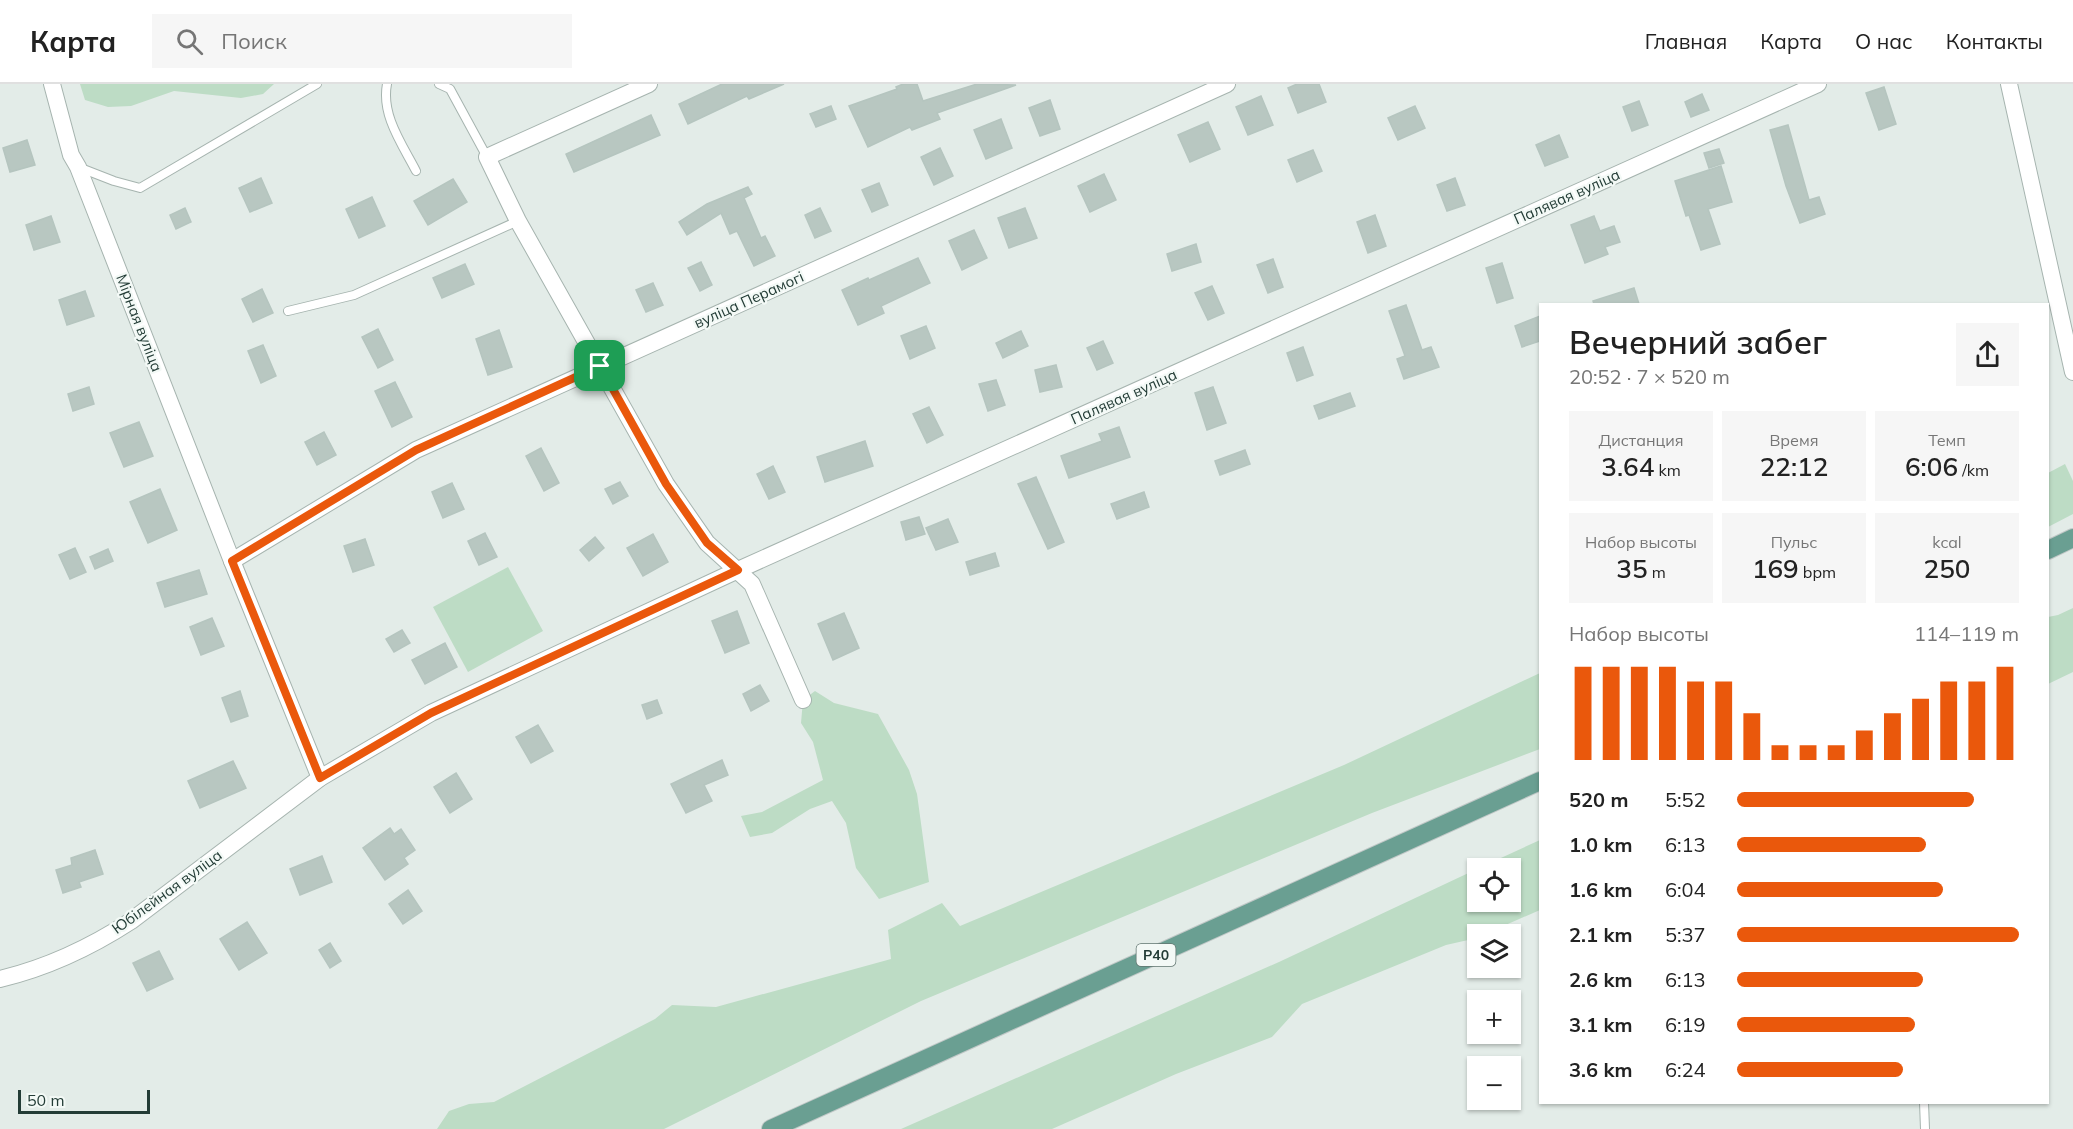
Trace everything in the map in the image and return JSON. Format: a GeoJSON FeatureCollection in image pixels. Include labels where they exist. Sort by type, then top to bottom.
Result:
{"type":"FeatureCollection","features":[{"type":"Feature","properties":{"kind":"main road"},"geometry":{"type":"LineString","coordinates":[[2049,550],[2073,538]]}},
{"type":"Feature","properties":{"kind":"main road","name":"Р40"},"geometry":{"type":"LineString","coordinates":[[771,1129],[1539,781]]}},
{"type":"Feature","properties":{"kind":"street","name":"Мірная вуліца"},"geometry":{"type":"LineString","coordinates":[[52,84],[71,154],[320,778]]}},
{"type":"Feature","properties":{"kind":"street"},"geometry":{"type":"LineString","coordinates":[[649,84],[487,157],[518,221],[666,484],[707,543],[752,584],[803,700]]}},
{"type":"Feature","properties":{"kind":"street","name":"вуліца Перамогі"},"geometry":{"type":"LineString","coordinates":[[232,561],[416,450],[1227,84]]}},
{"type":"Feature","properties":{"kind":"street","name":"Палявая вуліца"},"geometry":{"type":"LineString","coordinates":[[431,713],[738,570],[1818,84]]}},
{"type":"Feature","properties":{"kind":"street"},"geometry":{"type":"LineString","coordinates":[[2009,84],[2073,372]]}},
{"type":"Feature","properties":{"kind":"street","name":"Юбілейная вуліца"},"geometry":{"type":"LineString","coordinates":[[0,979],[26,973],[101,940],[130,921],[320,778],[431,713]]}},
{"type":"Feature","properties":{"kind":"lane"},"geometry":{"type":"LineString","coordinates":[[78,167],[140,188],[317,84]]}},
{"type":"Feature","properties":{"kind":"lane"},"geometry":{"type":"LineString","coordinates":[[387,84],[386,104],[390,120],[416,171]]}},
{"type":"Feature","properties":{"kind":"lane"},"geometry":{"type":"LineString","coordinates":[[438,84],[450,89],[487,157]]}},
{"type":"Feature","properties":{"kind":"lane"},"geometry":{"type":"LineString","coordinates":[[288,312],[354,295],[518,221]]}},
{"type":"Feature","properties":{"kind":"lane"},"geometry":{"type":"LineString","coordinates":[[1924,1104],[1925,1129]]}},
{"type":"Feature","properties":{"kind":"green space"},"geometry":{"type":"Polygon","coordinates":[[[80,84],[274,84],[263,94],[241,98],[174,91],[131,106],[108,107],[85,100],[80,84]]]}},
{"type":"Feature","properties":{"kind":"green space"},"geometry":{"type":"Polygon","coordinates":[[[2065,464],[2073,481],[2073,514],[2049,526],[2049,472],[2065,464]]]}},
{"type":"Feature","properties":{"kind":"green space"},"geometry":{"type":"Polygon","coordinates":[[[508,567],[543,631],[468,672],[433,607],[508,567]]]}},
{"type":"Feature","properties":{"kind":"green space"},"geometry":{"type":"Polygon","coordinates":[[[2073,608],[2073,672],[2049,684],[2049,617],[2073,608]]]}},
{"type":"Feature","properties":{"kind":"green space"},"geometry":{"type":"Polygon","coordinates":[[[1539,673],[1539,749],[1372,813],[921,1001],[664,1129],[437,1129],[449,1111],[469,1104],[494,1102],[655,1019],[672,1005],[716,1007],[891,959],[888,930],[942,903],[960,926],[1344,765],[1539,673]]]}},
{"type":"Feature","properties":{"kind":"green space"},"geometry":{"type":"Polygon","coordinates":[[[815,691],[834,703],[878,714],[909,770],[917,794],[929,882],[879,899],[856,868],[846,823],[832,801],[810,809],[772,833],[750,837],[741,816],[762,812],[823,780],[813,742],[801,723],[803,700],[815,691]]]}},
{"type":"Feature","properties":{"kind":"green space"},"geometry":{"type":"Polygon","coordinates":[[[1539,840],[1539,910],[1508,924],[1467,924],[1467,940],[1446,945],[1302,1004],[1272,1037],[1176,1074],[1052,1129],[901,1129],[1279,962],[1467,874],[1467,912],[1521,912],[1521,858],[1501,858],[1539,840]]]}},
{"type":"Feature","properties":{"kind":"building"},"geometry":{"type":"Polygon","coordinates":[[[722,84],[784,84],[749,99],[747,96],[688,124],[679,104],[722,84]]]}},
{"type":"Feature","properties":{"kind":"building"},"geometry":{"type":"Polygon","coordinates":[[[903,84],[917,84],[923,101],[977,84],[1016,85],[937,113],[940,119],[912,130],[910,127],[868,147],[849,106],[897,89],[896,87],[903,84]]]}},
{"type":"Feature","properties":{"kind":"building"},"geometry":{"type":"Polygon","coordinates":[[[1297,84],[1319,84],[1326,102],[1298,113],[1288,88],[1297,84]]]}},
{"type":"Feature","properties":{"kind":"building"},"geometry":{"type":"Polygon","coordinates":[[[1884,87],[1896,124],[1879,130],[1866,93],[1884,87]]]}},
{"type":"Feature","properties":{"kind":"building"},"geometry":{"type":"Polygon","coordinates":[[[1702,94],[1709,110],[1691,117],[1685,102],[1702,94]]]}},
{"type":"Feature","properties":{"kind":"building"},"geometry":{"type":"Polygon","coordinates":[[[1261,96],[1273,125],[1248,135],[1236,107],[1261,96]]]}},
{"type":"Feature","properties":{"kind":"building"},"geometry":{"type":"Polygon","coordinates":[[[1050,100],[1060,129],[1040,136],[1029,108],[1050,100]]]}},
{"type":"Feature","properties":{"kind":"building"},"geometry":{"type":"Polygon","coordinates":[[[1639,101],[1648,125],[1632,131],[1623,107],[1639,101]]]}},
{"type":"Feature","properties":{"kind":"building"},"geometry":{"type":"Polygon","coordinates":[[[831,106],[836,119],[816,127],[810,114],[831,106]]]}},
{"type":"Feature","properties":{"kind":"building"},"geometry":{"type":"Polygon","coordinates":[[[1415,106],[1425,128],[1398,140],[1388,118],[1415,106]]]}},
{"type":"Feature","properties":{"kind":"building"},"geometry":{"type":"Polygon","coordinates":[[[651,115],[660,135],[574,172],[566,154],[651,115]]]}},
{"type":"Feature","properties":{"kind":"building"},"geometry":{"type":"Polygon","coordinates":[[[1001,119],[1012,148],[986,159],[974,130],[1001,119]]]}},
{"type":"Feature","properties":{"kind":"building"},"geometry":{"type":"Polygon","coordinates":[[[1208,122],[1220,149],[1190,162],[1178,135],[1208,122]]]}},
{"type":"Feature","properties":{"kind":"building"},"geometry":{"type":"Polygon","coordinates":[[[1788,125],[1809,200],[1819,197],[1825,214],[1800,223],[1786,186],[1770,130],[1788,125]]]}},
{"type":"Feature","properties":{"kind":"building"},"geometry":{"type":"Polygon","coordinates":[[[1559,135],[1568,157],[1545,166],[1536,145],[1559,135]]]}},
{"type":"Feature","properties":{"kind":"building"},"geometry":{"type":"Polygon","coordinates":[[[27,140],[35,165],[10,172],[3,148],[27,140]]]}},
{"type":"Feature","properties":{"kind":"building"},"geometry":{"type":"Polygon","coordinates":[[[940,148],[953,176],[934,185],[921,157],[940,148]]]}},
{"type":"Feature","properties":{"kind":"building"},"geometry":{"type":"Polygon","coordinates":[[[1719,149],[1724,163],[1709,168],[1704,153],[1719,149]]]}},
{"type":"Feature","properties":{"kind":"building"},"geometry":{"type":"Polygon","coordinates":[[[1313,150],[1322,171],[1297,182],[1288,160],[1313,150]]]}},
{"type":"Feature","properties":{"kind":"building"},"geometry":{"type":"Polygon","coordinates":[[[1721,166],[1732,202],[1708,209],[1720,244],[1701,250],[1689,215],[1686,216],[1675,181],[1721,166]]]}},
{"type":"Feature","properties":{"kind":"building"},"geometry":{"type":"Polygon","coordinates":[[[1104,174],[1116,200],[1090,212],[1078,186],[1104,174]]]}},
{"type":"Feature","properties":{"kind":"building"},"geometry":{"type":"Polygon","coordinates":[[[261,178],[272,203],[250,212],[239,188],[261,178]]]}},
{"type":"Feature","properties":{"kind":"building"},"geometry":{"type":"Polygon","coordinates":[[[1455,178],[1465,205],[1447,211],[1437,185],[1455,178]]]}},
{"type":"Feature","properties":{"kind":"building"},"geometry":{"type":"Polygon","coordinates":[[[453,179],[467,202],[428,225],[414,201],[453,179]]]}},
{"type":"Feature","properties":{"kind":"building"},"geometry":{"type":"Polygon","coordinates":[[[879,183],[888,205],[872,212],[862,190],[879,183]]]}},
{"type":"Feature","properties":{"kind":"building"},"geometry":{"type":"Polygon","coordinates":[[[748,187],[752,194],[744,198],[761,238],[765,236],[775,256],[754,266],[737,231],[730,234],[721,213],[687,235],[679,222],[707,204],[748,187]]]}},
{"type":"Feature","properties":{"kind":"building"},"geometry":{"type":"Polygon","coordinates":[[[372,197],[385,226],[359,238],[346,209],[372,197]]]}},
{"type":"Feature","properties":{"kind":"building"},"geometry":{"type":"Polygon","coordinates":[[[185,208],[191,222],[176,229],[170,215],[185,208]]]}},
{"type":"Feature","properties":{"kind":"building"},"geometry":{"type":"Polygon","coordinates":[[[820,208],[831,231],[815,238],[805,215],[820,208]]]}},
{"type":"Feature","properties":{"kind":"building"},"geometry":{"type":"Polygon","coordinates":[[[1025,208],[1037,238],[1009,248],[998,218],[1025,208]]]}},
{"type":"Feature","properties":{"kind":"building"},"geometry":{"type":"Polygon","coordinates":[[[1375,215],[1386,246],[1368,253],[1357,222],[1375,215]]]}},
{"type":"Feature","properties":{"kind":"building"},"geometry":{"type":"Polygon","coordinates":[[[51,216],[60,242],[34,250],[26,225],[51,216]]]}},
{"type":"Feature","properties":{"kind":"building"},"geometry":{"type":"Polygon","coordinates":[[[1594,216],[1600,231],[1614,226],[1620,242],[1605,247],[1608,254],[1585,263],[1571,225],[1594,216]]]}},
{"type":"Feature","properties":{"kind":"building"},"geometry":{"type":"Polygon","coordinates":[[[974,230],[987,258],[962,270],[949,241],[974,230]]]}},
{"type":"Feature","properties":{"kind":"building"},"geometry":{"type":"Polygon","coordinates":[[[1196,244],[1201,262],[1172,271],[1167,254],[1196,244]]]}},
{"type":"Feature","properties":{"kind":"building"},"geometry":{"type":"Polygon","coordinates":[[[918,258],[930,283],[881,306],[884,313],[858,325],[842,290],[918,258]]]}},
{"type":"Feature","properties":{"kind":"building"},"geometry":{"type":"Polygon","coordinates":[[[1273,259],[1283,287],[1268,293],[1257,265],[1273,259]]]}},
{"type":"Feature","properties":{"kind":"building"},"geometry":{"type":"Polygon","coordinates":[[[701,262],[712,285],[700,291],[688,268],[701,262]]]}},
{"type":"Feature","properties":{"kind":"building"},"geometry":{"type":"Polygon","coordinates":[[[1502,263],[1513,298],[1497,303],[1486,268],[1502,263]]]}},
{"type":"Feature","properties":{"kind":"building"},"geometry":{"type":"Polygon","coordinates":[[[465,264],[474,284],[442,298],[433,278],[465,264]]]}},
{"type":"Feature","properties":{"kind":"building"},"geometry":{"type":"Polygon","coordinates":[[[653,283],[663,305],[646,312],[636,290],[653,283]]]}},
{"type":"Feature","properties":{"kind":"building"},"geometry":{"type":"Polygon","coordinates":[[[1212,286],[1224,313],[1208,320],[1195,293],[1212,286]]]}},
{"type":"Feature","properties":{"kind":"building"},"geometry":{"type":"Polygon","coordinates":[[[1634,288],[1639,303],[1594,303],[1593,301],[1634,288]]]}},
{"type":"Feature","properties":{"kind":"building"},"geometry":{"type":"Polygon","coordinates":[[[262,289],[273,313],[253,322],[242,299],[262,289]]]}},
{"type":"Feature","properties":{"kind":"building"},"geometry":{"type":"Polygon","coordinates":[[[85,291],[94,316],[67,325],[59,300],[85,291]]]}},
{"type":"Feature","properties":{"kind":"building"},"geometry":{"type":"Polygon","coordinates":[[[1406,305],[1422,350],[1431,347],[1439,367],[1404,379],[1397,359],[1405,356],[1389,311],[1406,305]]]}},
{"type":"Feature","properties":{"kind":"building"},"geometry":{"type":"Polygon","coordinates":[[[1539,316],[1539,341],[1522,347],[1515,326],[1539,316]]]}},
{"type":"Feature","properties":{"kind":"building"},"geometry":{"type":"Polygon","coordinates":[[[926,326],[935,348],[910,359],[901,336],[926,326]]]}},
{"type":"Feature","properties":{"kind":"building"},"geometry":{"type":"Polygon","coordinates":[[[378,329],[393,360],[378,368],[362,337],[378,329]]]}},
{"type":"Feature","properties":{"kind":"building"},"geometry":{"type":"Polygon","coordinates":[[[499,330],[512,367],[488,375],[476,339],[499,330]]]}},
{"type":"Feature","properties":{"kind":"building"},"geometry":{"type":"Polygon","coordinates":[[[1021,331],[1028,346],[1003,358],[996,343],[1021,331]]]}},
{"type":"Feature","properties":{"kind":"building"},"geometry":{"type":"Polygon","coordinates":[[[1103,341],[1113,363],[1097,370],[1087,348],[1103,341]]]}},
{"type":"Feature","properties":{"kind":"building"},"geometry":{"type":"Polygon","coordinates":[[[263,345],[276,376],[261,383],[248,351],[263,345]]]}},
{"type":"Feature","properties":{"kind":"building"},"geometry":{"type":"Polygon","coordinates":[[[1303,347],[1313,375],[1297,381],[1287,353],[1303,347]]]}},
{"type":"Feature","properties":{"kind":"building"},"geometry":{"type":"Polygon","coordinates":[[[1056,365],[1062,387],[1040,392],[1035,370],[1056,365]]]}},
{"type":"Feature","properties":{"kind":"building"},"geometry":{"type":"Polygon","coordinates":[[[996,380],[1005,405],[988,411],[979,384],[996,380]]]}},
{"type":"Feature","properties":{"kind":"building"},"geometry":{"type":"Polygon","coordinates":[[[395,382],[412,417],[392,427],[375,391],[395,382]]]}},
{"type":"Feature","properties":{"kind":"building"},"geometry":{"type":"Polygon","coordinates":[[[89,387],[94,404],[73,411],[68,394],[89,387]]]}},
{"type":"Feature","properties":{"kind":"building"},"geometry":{"type":"Polygon","coordinates":[[[1213,387],[1226,423],[1207,430],[1195,393],[1213,387]]]}},
{"type":"Feature","properties":{"kind":"building"},"geometry":{"type":"Polygon","coordinates":[[[1350,393],[1355,406],[1319,419],[1314,406],[1350,393]]]}},
{"type":"Feature","properties":{"kind":"building"},"geometry":{"type":"Polygon","coordinates":[[[929,407],[943,435],[927,443],[913,414],[929,407]]]}},
{"type":"Feature","properties":{"kind":"building"},"geometry":{"type":"Polygon","coordinates":[[[139,422],[153,456],[124,467],[110,433],[139,422]]]}},
{"type":"Feature","properties":{"kind":"building"},"geometry":{"type":"Polygon","coordinates":[[[1119,427],[1130,457],[1069,478],[1061,456],[1102,441],[1099,434],[1119,427]]]}},
{"type":"Feature","properties":{"kind":"building"},"geometry":{"type":"Polygon","coordinates":[[[324,432],[336,455],[317,465],[305,442],[324,432]]]}},
{"type":"Feature","properties":{"kind":"building"},"geometry":{"type":"Polygon","coordinates":[[[865,441],[873,466],[825,482],[817,457],[865,441]]]}},
{"type":"Feature","properties":{"kind":"building"},"geometry":{"type":"Polygon","coordinates":[[[541,448],[559,483],[544,491],[526,456],[541,448]]]}},
{"type":"Feature","properties":{"kind":"building"},"geometry":{"type":"Polygon","coordinates":[[[1245,450],[1250,464],[1220,475],[1215,461],[1245,450]]]}},
{"type":"Feature","properties":{"kind":"building"},"geometry":{"type":"Polygon","coordinates":[[[773,466],[785,492],[769,499],[757,474],[773,466]]]}},
{"type":"Feature","properties":{"kind":"building"},"geometry":{"type":"Polygon","coordinates":[[[1036,477],[1064,542],[1048,549],[1018,484],[1036,477]]]}},
{"type":"Feature","properties":{"kind":"building"},"geometry":{"type":"Polygon","coordinates":[[[620,482],[628,496],[613,504],[605,489],[620,482]]]}},
{"type":"Feature","properties":{"kind":"building"},"geometry":{"type":"Polygon","coordinates":[[[452,483],[464,509],[443,518],[432,492],[452,483]]]}},
{"type":"Feature","properties":{"kind":"building"},"geometry":{"type":"Polygon","coordinates":[[[160,489],[177,530],[148,543],[130,502],[160,489]]]}},
{"type":"Feature","properties":{"kind":"building"},"geometry":{"type":"Polygon","coordinates":[[[1144,492],[1149,507],[1117,519],[1111,504],[1144,492]]]}},
{"type":"Feature","properties":{"kind":"building"},"geometry":{"type":"Polygon","coordinates":[[[919,517],[925,534],[906,540],[901,522],[919,517]]]}},
{"type":"Feature","properties":{"kind":"building"},"geometry":{"type":"Polygon","coordinates":[[[948,519],[958,542],[936,550],[926,528],[948,519]]]}},
{"type":"Feature","properties":{"kind":"building"},"geometry":{"type":"Polygon","coordinates":[[[485,533],[497,557],[479,565],[468,541],[485,533]]]}},
{"type":"Feature","properties":{"kind":"building"},"geometry":{"type":"Polygon","coordinates":[[[653,534],[668,562],[643,576],[627,548],[653,534]]]}},
{"type":"Feature","properties":{"kind":"building"},"geometry":{"type":"Polygon","coordinates":[[[595,537],[604,548],[589,561],[580,550],[595,537]]]}},
{"type":"Feature","properties":{"kind":"building"},"geometry":{"type":"Polygon","coordinates":[[[365,539],[374,565],[353,572],[344,546],[365,539]]]}},
{"type":"Feature","properties":{"kind":"building"},"geometry":{"type":"Polygon","coordinates":[[[75,548],[86,572],[70,579],[59,555],[75,548]]]}},
{"type":"Feature","properties":{"kind":"building"},"geometry":{"type":"Polygon","coordinates":[[[108,549],[113,561],[95,569],[90,557],[108,549]]]}},
{"type":"Feature","properties":{"kind":"building"},"geometry":{"type":"Polygon","coordinates":[[[995,553],[999,566],[970,575],[966,562],[995,553]]]}},
{"type":"Feature","properties":{"kind":"building"},"geometry":{"type":"Polygon","coordinates":[[[199,570],[207,594],[165,607],[157,583],[199,570]]]}},
{"type":"Feature","properties":{"kind":"building"},"geometry":{"type":"Polygon","coordinates":[[[737,611],[749,643],[725,653],[712,621],[737,611]]]}},
{"type":"Feature","properties":{"kind":"building"},"geometry":{"type":"Polygon","coordinates":[[[844,613],[859,648],[833,660],[818,624],[844,613]]]}},
{"type":"Feature","properties":{"kind":"building"},"geometry":{"type":"Polygon","coordinates":[[[212,618],[224,646],[201,655],[190,627],[212,618]]]}},
{"type":"Feature","properties":{"kind":"building"},"geometry":{"type":"Polygon","coordinates":[[[402,630],[410,643],[394,652],[386,639],[402,630]]]}},
{"type":"Feature","properties":{"kind":"building"},"geometry":{"type":"Polygon","coordinates":[[[445,643],[457,667],[425,684],[412,660],[445,643]]]}},
{"type":"Feature","properties":{"kind":"building"},"geometry":{"type":"Polygon","coordinates":[[[760,685],[769,701],[751,711],[743,694],[760,685]]]}},
{"type":"Feature","properties":{"kind":"building"},"geometry":{"type":"Polygon","coordinates":[[[240,691],[248,716],[231,722],[222,698],[240,691]]]}},
{"type":"Feature","properties":{"kind":"building"},"geometry":{"type":"Polygon","coordinates":[[[657,700],[662,713],[647,719],[642,705],[657,700]]]}},
{"type":"Feature","properties":{"kind":"building"},"geometry":{"type":"Polygon","coordinates":[[[538,725],[553,751],[531,763],[516,737],[538,725]]]}},
{"type":"Feature","properties":{"kind":"building"},"geometry":{"type":"Polygon","coordinates":[[[722,760],[728,775],[704,785],[712,801],[686,813],[671,784],[722,760]]]}},
{"type":"Feature","properties":{"kind":"building"},"geometry":{"type":"Polygon","coordinates":[[[233,761],[246,788],[200,808],[188,781],[233,761]]]}},
{"type":"Feature","properties":{"kind":"building"},"geometry":{"type":"Polygon","coordinates":[[[456,773],[472,799],[450,813],[434,787],[456,773]]]}},
{"type":"Feature","properties":{"kind":"building"},"geometry":{"type":"Polygon","coordinates":[[[390,828],[394,834],[401,829],[415,850],[404,858],[408,864],[385,880],[363,848],[390,828]]]}},
{"type":"Feature","properties":{"kind":"building"},"geometry":{"type":"Polygon","coordinates":[[[95,850],[103,874],[79,882],[81,887],[63,893],[56,870],[72,865],[71,858],[95,850]]]}},
{"type":"Feature","properties":{"kind":"building"},"geometry":{"type":"Polygon","coordinates":[[[322,856],[332,882],[300,895],[290,869],[322,856]]]}},
{"type":"Feature","properties":{"kind":"building"},"geometry":{"type":"Polygon","coordinates":[[[408,890],[422,911],[403,924],[389,904],[408,890]]]}},
{"type":"Feature","properties":{"kind":"building"},"geometry":{"type":"Polygon","coordinates":[[[247,922],[267,953],[239,970],[220,939],[247,922]]]}},
{"type":"Feature","properties":{"kind":"building"},"geometry":{"type":"Polygon","coordinates":[[[330,943],[341,961],[330,968],[319,950],[330,943]]]}},
{"type":"Feature","properties":{"kind":"building"},"geometry":{"type":"Polygon","coordinates":[[[159,951],[173,979],[147,991],[133,963],[159,951]]]}},
{"type":"Feature","properties":{"kind":"route"},"geometry":{"type":"LineString","coordinates":[[600,366],[666,484],[707,543],[738,570],[431,713],[320,778],[232,561],[416,450],[600,366]]}}]}
